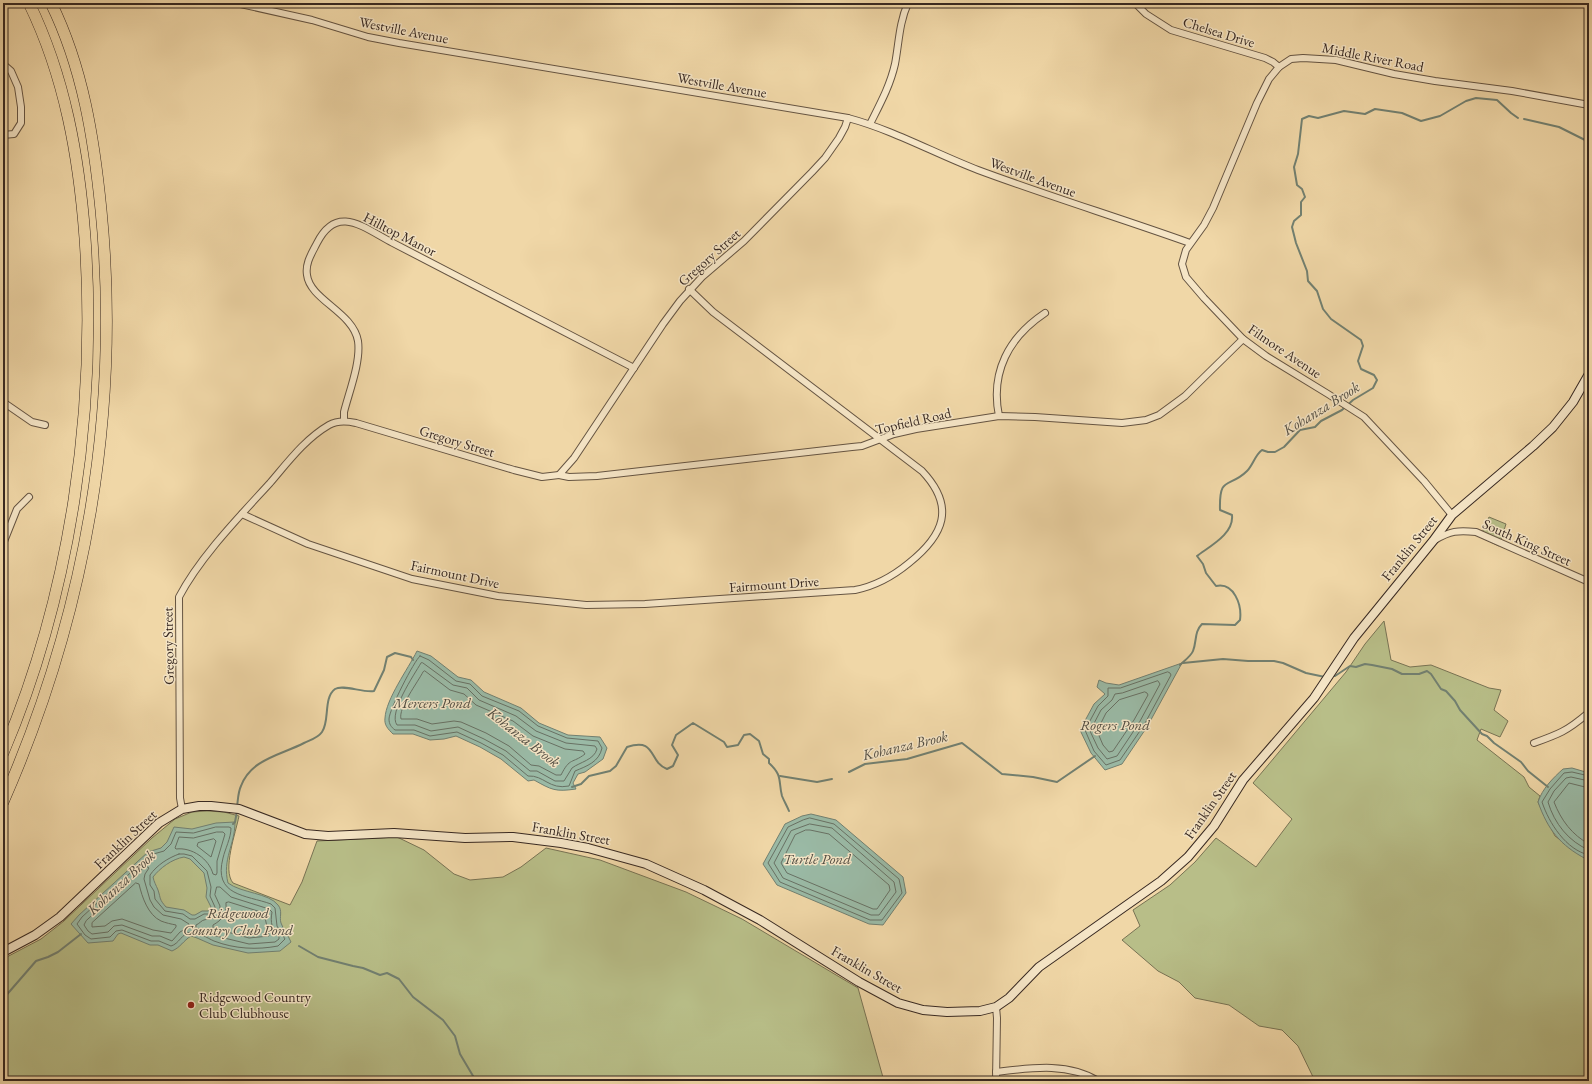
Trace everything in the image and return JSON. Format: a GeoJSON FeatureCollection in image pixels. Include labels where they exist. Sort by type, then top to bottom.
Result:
{"type":"FeatureCollection","features":[{"type":"Feature","properties":{"kind":"highway"},"geometry":{"type":"LineString","coordinates":[[3,753],[20,708],[44,635],[62,564],[72,512],[80,455],[87,359],[88,314],[85,248],[75,149],[69,117],[56,67],[29,3]]}},
{"type":"Feature","properties":{"kind":"highway"},"geometry":{"type":"LineString","coordinates":[[3,802],[26,750],[70,613],[86,543],[92,508],[104,401],[106,330],[105,259],[95,152],[89,116],[70,47],[51,3]]}},
{"type":"Feature","properties":{"kind":"main road","name":"Franklin Street"},"geometry":{"type":"LineString","coordinates":[[3,952],[35,935],[60,916],[159,823],[182,809],[199,806],[236,808],[305,834],[328,836],[394,833],[465,838],[513,837],[561,843],[611,854],[646,864],[733,905],[859,982],[898,1003],[923,1010],[947,1012],[980,1011],[996,1007],[1009,998],[1039,967],[1161,881],[1188,857],[1214,826],[1243,780],[1314,698],[1354,638],[1433,541],[1452,515],[1553,427],[1573,402],[1589,374]]}},
{"type":"Feature","properties":{"kind":"street","name":"Westville Avenue"},"geometry":{"type":"LineString","coordinates":[[236,3],[312,20],[368,37],[399,43],[848,118],[870,124],[952,160],[1001,179],[1190,243]]}},
{"type":"Feature","properties":{"kind":"street"},"geometry":{"type":"LineString","coordinates":[[870,124],[891,81],[900,28],[908,3]]}},
{"type":"Feature","properties":{"kind":"street","name":"Chelsea Drive"},"geometry":{"type":"LineString","coordinates":[[1136,3],[1146,14],[1171,30],[1265,58],[1279,67]]}},
{"type":"Feature","properties":{"kind":"street","name":"Middle River Road"},"geometry":{"type":"LineString","coordinates":[[1190,243],[1204,225],[1213,208],[1269,79],[1279,67],[1291,59],[1323,58],[1435,82],[1512,91],[1589,104]]}},
{"type":"Feature","properties":{"kind":"street"},"geometry":{"type":"LineString","coordinates":[[3,64],[11,71],[18,86],[21,106],[21,123],[14,134],[3,135]]}},
{"type":"Feature","properties":{"kind":"street","name":"Gregory Street"},"geometry":{"type":"LineString","coordinates":[[182,809],[180,798],[179,597],[190,577],[242,514],[300,449],[315,435],[331,424],[344,421],[356,423],[514,470],[542,477],[559,475],[574,458],[662,324],[689,290],[744,241],[812,172],[839,138],[848,118]]}},
{"type":"Feature","properties":{"kind":"street","name":"Hilltop Manor"},"geometry":{"type":"LineString","coordinates":[[344,421],[344,412],[357,361],[358,341],[350,325],[309,284],[307,270],[308,261],[322,233],[328,227],[340,221],[355,224],[634,368]]}},
{"type":"Feature","properties":{"kind":"street","name":"Filmore Avenue"},"geometry":{"type":"LineString","coordinates":[[1190,243],[1183,258],[1183,270],[1186,277],[1243,339],[1266,356],[1364,418],[1386,439],[1452,515]]}},
{"type":"Feature","properties":{"kind":"street","name":"Fairmount Drive"},"geometry":{"type":"LineString","coordinates":[[242,514],[308,544],[405,576],[498,596],[586,605],[681,603],[855,590],[880,583],[898,572],[919,556],[936,535],[942,517],[942,508],[939,498],[930,479],[922,471],[713,312],[689,290]]}},
{"type":"Feature","properties":{"kind":"street"},"geometry":{"type":"LineString","coordinates":[[999,416],[996,393],[1003,359],[1010,346],[1019,335],[1032,322],[1045,313]]}},
{"type":"Feature","properties":{"kind":"street","name":"Topfield Road"},"geometry":{"type":"LineString","coordinates":[[559,475],[569,477],[597,476],[852,448],[880,440],[894,434],[916,429],[999,416],[1034,416],[1118,423],[1146,420],[1159,415],[1185,396],[1243,339]]}},
{"type":"Feature","properties":{"kind":"street"},"geometry":{"type":"LineString","coordinates":[[3,402],[32,422],[46,425]]}},
{"type":"Feature","properties":{"kind":"street"},"geometry":{"type":"LineString","coordinates":[[3,544],[17,509],[29,498]]}},
{"type":"Feature","properties":{"kind":"street","name":"South King Street"},"geometry":{"type":"LineString","coordinates":[[1433,541],[1448,532],[1462,530],[1476,532],[1589,582]]}},
{"type":"Feature","properties":{"kind":"street"},"geometry":{"type":"LineString","coordinates":[[1534,743],[1563,732],[1571,728],[1587,714],[1589,716]]}},
{"type":"Feature","properties":{"kind":"street"},"geometry":{"type":"LineString","coordinates":[[996,1007],[996,1081]]}},
{"type":"Feature","properties":{"kind":"street"},"geometry":{"type":"LineString","coordinates":[[996,1072],[1049,1068],[1066,1069],[1078,1072],[1098,1081]]}},
{"type":"Feature","properties":{"kind":"green space"},"geometry":{"type":"Polygon","coordinates":[[[1489,517],[1506,524],[1499,546],[1480,537],[1489,517]]]}},
{"type":"Feature","properties":{"kind":"green space"},"geometry":{"type":"Polygon","coordinates":[[[1384,621],[1391,660],[1410,667],[1431,665],[1489,688],[1501,690],[1494,710],[1508,721],[1500,737],[1481,729],[1477,740],[1524,777],[1529,787],[1540,796],[1538,802],[1555,836],[1586,859],[1589,859],[1589,1081],[1315,1081],[1298,1046],[1282,1030],[1259,1026],[1229,1005],[1195,998],[1179,982],[1158,971],[1122,940],[1140,926],[1133,910],[1170,885],[1195,862],[1216,838],[1256,867],[1292,819],[1253,783],[1346,672],[1365,644],[1384,621]]]}},
{"type":"Feature","properties":{"kind":"green space"},"geometry":{"type":"Polygon","coordinates":[[[192,812],[224,812],[239,816],[229,860],[230,877],[233,883],[290,905],[302,882],[317,841],[397,837],[424,850],[454,874],[470,880],[503,877],[521,867],[546,848],[600,860],[686,892],[742,919],[858,988],[884,1081],[3,1081],[3,959],[41,939],[64,921],[152,838],[175,819],[192,812]]]}},
{"type":"Feature","properties":{"kind":"water","name":"Mercers Pond"},"geometry":{"type":"Polygon","coordinates":[[[417,651],[431,656],[458,677],[471,680],[484,692],[521,708],[539,723],[568,735],[600,737],[607,748],[603,759],[585,772],[578,774],[573,783],[576,789],[558,790],[550,788],[534,780],[528,781],[501,759],[456,736],[430,740],[413,734],[393,734],[385,723],[386,710],[393,693],[417,651]]]}},
{"type":"Feature","properties":{"kind":"water","name":"Rogers Pond"},"geometry":{"type":"Polygon","coordinates":[[[1182,663],[1147,727],[1122,764],[1105,770],[1091,753],[1080,730],[1094,704],[1105,694],[1097,687],[1099,680],[1106,683],[1119,685],[1182,663]]]}},
{"type":"Feature","properties":{"kind":"water"},"geometry":{"type":"Polygon","coordinates":[[[1572,768],[1589,773],[1589,859],[1577,854],[1556,836],[1546,821],[1538,802],[1545,788],[1555,776],[1563,769],[1572,768]]]}},
{"type":"Feature","properties":{"kind":"water","name":"Turtle Pond"},"geometry":{"type":"Polygon","coordinates":[[[811,814],[836,820],[903,877],[906,893],[883,925],[869,924],[777,885],[763,864],[785,824],[802,816],[811,814]]]}},
{"type":"Feature","properties":{"kind":"water","name":"Ridgewood Country Club Pond"},"geometry":{"type":"Polygon","coordinates":[[[235,822],[227,867],[228,883],[240,889],[262,895],[274,901],[279,907],[281,912],[281,923],[291,942],[280,951],[248,953],[213,945],[191,936],[178,948],[172,951],[158,945],[150,945],[121,933],[118,934],[113,941],[88,943],[71,924],[148,852],[161,848],[167,842],[174,827],[192,829],[216,823],[235,822]],[[184,857],[175,860],[159,870],[153,877],[161,900],[166,907],[184,910],[192,915],[195,915],[202,911],[208,911],[211,907],[206,897],[207,888],[204,873],[190,859],[184,857]]]}},
{"type":"Feature","properties":{"kind":"waterway","name":"Kohanza Brook"},"geometry":{"type":"LineString","coordinates":[[1180,665],[1192,653],[1199,627],[1202,624],[1235,625],[1240,620],[1240,608],[1236,596],[1228,588],[1216,586],[1206,573],[1203,564],[1197,556],[1220,539],[1225,534],[1232,522],[1232,515],[1220,510],[1221,491],[1223,487],[1247,471],[1262,450],[1275,452],[1284,447],[1300,430],[1315,427],[1321,421],[1342,410],[1353,400],[1373,388],[1377,380],[1374,375],[1361,369],[1358,361],[1363,346],[1361,340],[1331,319],[1323,309],[1317,291],[1308,281],[1307,271],[1296,243],[1292,227],[1294,221],[1301,215],[1301,202],[1305,197],[1302,189],[1297,185],[1294,167],[1298,154],[1302,119],[1309,116],[1318,118],[1344,111],[1365,114],[1375,109],[1402,113],[1421,121],[1440,116],[1466,101],[1476,98],[1497,100],[1518,118]]}},
{"type":"Feature","properties":{"kind":"waterway","name":"Kohanza Brook"},"geometry":{"type":"LineString","coordinates":[[1524,119],[1559,127],[1589,142]]}},
{"type":"Feature","properties":{"kind":"waterway","name":"Kohanza Brook"},"geometry":{"type":"LineString","coordinates":[[237,807],[240,788],[252,770],[268,759],[314,739],[322,732],[326,722],[329,698],[335,689],[343,687],[364,691],[374,691],[384,670],[387,657],[395,653],[411,657],[413,660]]}},
{"type":"Feature","properties":{"kind":"waterway"},"geometry":{"type":"LineString","coordinates":[[1183,663],[1223,659],[1274,661],[1283,663],[1306,673],[1325,677]]}},
{"type":"Feature","properties":{"kind":"waterway"},"geometry":{"type":"LineString","coordinates":[[1331,676],[1335,676],[1350,666],[1356,667],[1365,664],[1392,669],[1402,674],[1419,674],[1427,671],[1431,674],[1441,689],[1446,691],[1455,701],[1460,710],[1482,734],[1487,736],[1494,743],[1521,762],[1528,771],[1548,787]]}},
{"type":"Feature","properties":{"kind":"waterway","name":"Kohanza Brook"},"geometry":{"type":"LineString","coordinates":[[572,787],[581,784],[589,776],[610,771],[616,766],[627,747],[643,745],[648,748],[661,766],[667,769],[673,766],[678,755],[672,745],[676,735],[693,723],[724,742],[727,747],[738,745],[744,735],[750,734],[759,741],[763,754],[769,759],[769,763],[778,775],[782,796],[789,811]]}},
{"type":"Feature","properties":{"kind":"waterway","name":"Kohanza Brook"},"geometry":{"type":"LineString","coordinates":[[849,772],[865,764],[907,759],[962,743],[1002,774],[1033,777],[1057,782],[1095,756]]}},
{"type":"Feature","properties":{"kind":"waterway","name":"Kohanza Brook"},"geometry":{"type":"LineString","coordinates":[[780,776],[817,782],[832,779]]}},
{"type":"Feature","properties":{"kind":"waterway","name":"Kohanza Brook"},"geometry":{"type":"LineString","coordinates":[[233,824],[235,822],[237,811]]}},
{"type":"Feature","properties":{"kind":"waterway","name":"Kohanza Brook"},"geometry":{"type":"LineString","coordinates":[[3,999],[36,961],[58,952],[81,934]]}},
{"type":"Feature","properties":{"kind":"waterway"},"geometry":{"type":"LineString","coordinates":[[299,946],[318,957],[363,968],[380,975],[387,973],[399,979],[413,997],[443,1020],[455,1036],[460,1054],[476,1081]]}},
{"type":"Feature","properties":{"kind":"place","name":"Ridgewood Country Club Clubhouse"},"geometry":{"type":"Point","coordinates":[191,1005]}}]}
